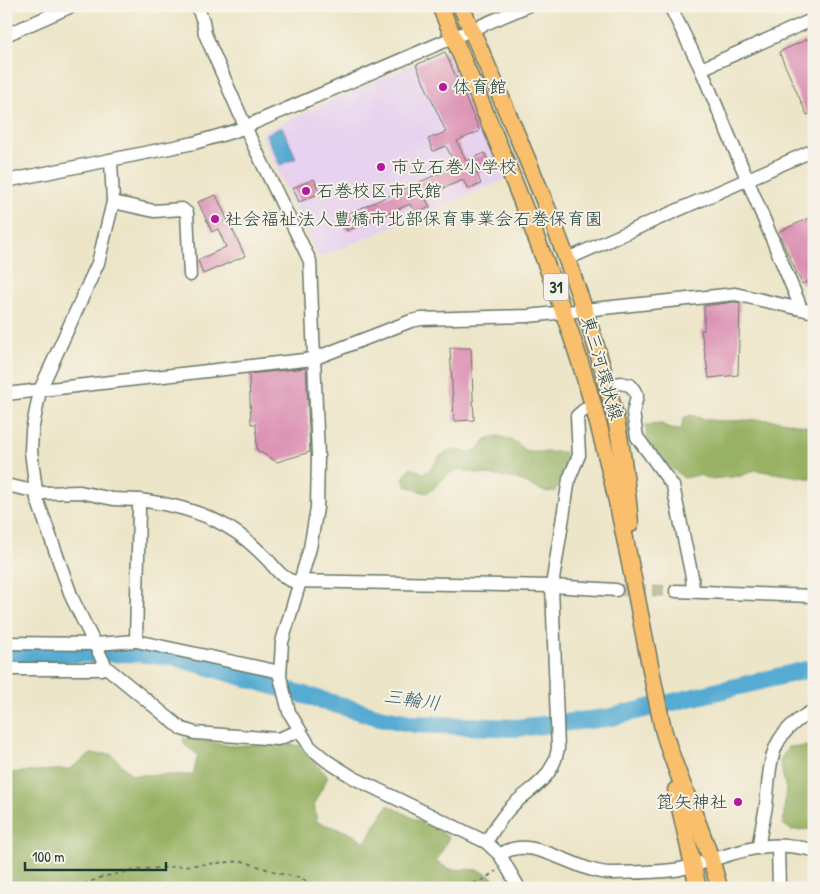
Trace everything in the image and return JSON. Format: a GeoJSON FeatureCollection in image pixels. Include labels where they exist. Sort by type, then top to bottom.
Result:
{"type":"FeatureCollection","features":[{"type":"Feature","properties":{"kind":"main road","name":"東三河環状線"},"geometry":{"type":"LineString","coordinates":[[440,6],[535,231],[564,311],[593,405],[634,581],[663,729],[670,753],[712,859],[719,888]]}},
{"type":"Feature","properties":{"kind":"main road","name":"東三河環状線"},"geometry":{"type":"LineString","coordinates":[[460,6],[534,177],[567,259],[607,386],[615,417],[627,488],[634,581]]}},
{"type":"Feature","properties":{"kind":"main road","name":"東三河環状線"},"geometry":{"type":"LineString","coordinates":[[670,753],[672,775],[698,888]]}},
{"type":"Feature","properties":{"kind":"street"},"geometry":{"type":"LineString","coordinates":[[6,35],[72,6]]}},
{"type":"Feature","properties":{"kind":"street"},"geometry":{"type":"LineString","coordinates":[[197,6],[203,21],[205,34],[246,128],[310,261],[318,455],[317,508],[313,533],[282,642],[280,674],[285,702],[298,731],[310,747],[327,761],[354,778],[486,842],[500,855],[519,888]]}},
{"type":"Feature","properties":{"kind":"street"},"geometry":{"type":"LineString","coordinates":[[6,181],[194,143],[246,128],[527,6]]}},
{"type":"Feature","properties":{"kind":"street"},"geometry":{"type":"LineString","coordinates":[[670,6],[701,70],[799,303],[798,308]]}},
{"type":"Feature","properties":{"kind":"street"},"geometry":{"type":"LineString","coordinates":[[701,70],[814,20]]}},
{"type":"Feature","properties":{"kind":"street"},"geometry":{"type":"LineString","coordinates":[[567,259],[814,150]]}},
{"type":"Feature","properties":{"kind":"street"},"geometry":{"type":"LineString","coordinates":[[111,160],[113,202],[98,263],[40,390],[32,431],[31,451],[36,492],[72,598],[106,665],[182,729],[195,733],[278,739],[298,731]]}},
{"type":"Feature","properties":{"kind":"street"},"geometry":{"type":"LineString","coordinates":[[113,202],[154,211],[182,209],[187,213],[190,276]]}},
{"type":"Feature","properties":{"kind":"street"},"geometry":{"type":"LineString","coordinates":[[6,394],[313,359],[411,321],[528,316],[734,294],[814,312]]}},
{"type":"Feature","properties":{"kind":"street"},"geometry":{"type":"LineString","coordinates":[[607,386],[620,383],[630,385],[637,396],[633,413],[637,436],[673,486],[692,577],[692,591]]}},
{"type":"Feature","properties":{"kind":"street"},"geometry":{"type":"LineString","coordinates":[[486,842],[504,814],[546,777],[555,762],[557,712],[552,586],[569,479],[579,455],[577,416],[593,405]]}},
{"type":"Feature","properties":{"kind":"street"},"geometry":{"type":"LineString","coordinates":[[6,485],[36,492],[80,492],[113,499],[163,503],[203,515],[233,530],[267,559],[285,578],[300,582],[552,586],[616,590]]}},
{"type":"Feature","properties":{"kind":"street"},"geometry":{"type":"LineString","coordinates":[[136,641],[139,500]]}},
{"type":"Feature","properties":{"kind":"street"},"geometry":{"type":"LineString","coordinates":[[676,591],[814,596]]}},
{"type":"Feature","properties":{"kind":"street"},"geometry":{"type":"LineString","coordinates":[[6,643],[95,645],[136,641],[280,674]]}},
{"type":"Feature","properties":{"kind":"street"},"geometry":{"type":"LineString","coordinates":[[6,669],[101,669],[106,665]]}},
{"type":"Feature","properties":{"kind":"street"},"geometry":{"type":"LineString","coordinates":[[759,848],[770,762],[776,742],[801,717],[814,710]]}},
{"type":"Feature","properties":{"kind":"street"},"geometry":{"type":"LineString","coordinates":[[778,846],[779,888]]}},
{"type":"Feature","properties":{"kind":"street"},"geometry":{"type":"LineString","coordinates":[[500,855],[508,849],[519,847],[532,849],[552,854],[587,870],[606,873],[659,871],[693,865],[759,848],[778,846],[814,850]]}},
{"type":"Feature","properties":{"kind":"path"},"geometry":{"type":"LineString","coordinates":[[458,888],[481,881],[498,870],[500,855]]}},
{"type":"Feature","properties":{"kind":"path"},"geometry":{"type":"LineString","coordinates":[[52,888],[85,884],[102,877],[134,870],[242,861],[282,874],[298,877],[321,888]]}},
{"type":"Feature","properties":{"kind":"shaded area"},"geometry":{"type":"Polygon","coordinates":[[[444,51],[450,53],[505,180],[321,257],[317,255],[262,136],[263,131],[444,51]]]}},
{"type":"Feature","properties":{"kind":"green space"},"geometry":{"type":"Polygon","coordinates":[[[691,415],[721,421],[761,420],[788,422],[814,428],[814,479],[755,470],[741,476],[710,479],[699,475],[684,478],[663,461],[653,449],[649,442],[646,425],[662,424],[670,429],[681,430],[684,418],[691,415]]]}},
{"type":"Feature","properties":{"kind":"green space"},"geometry":{"type":"Polygon","coordinates":[[[498,436],[514,441],[528,452],[564,452],[565,461],[555,491],[545,492],[517,479],[460,469],[449,473],[433,489],[426,493],[406,486],[403,479],[410,468],[424,473],[430,470],[440,456],[454,450],[471,452],[479,448],[486,439],[498,436]]]}},
{"type":"Feature","properties":{"kind":"green space"},"geometry":{"type":"Polygon","coordinates":[[[183,738],[232,746],[279,743],[300,746],[328,777],[314,803],[317,822],[348,832],[365,842],[388,805],[449,837],[436,862],[450,869],[479,870],[492,877],[496,888],[6,888],[6,773],[70,769],[91,754],[111,754],[132,775],[193,775],[198,755],[185,745],[183,738]]]}},
{"type":"Feature","properties":{"kind":"green space"},"geometry":{"type":"Polygon","coordinates":[[[814,746],[814,781],[809,783],[814,799],[814,829],[791,830],[783,824],[786,790],[780,761],[788,747],[814,746]]]}},
{"type":"Feature","properties":{"kind":"water"},"geometry":{"type":"Polygon","coordinates":[[[282,127],[296,158],[280,165],[266,134],[282,127]]]}},
{"type":"Feature","properties":{"kind":"building"},"geometry":{"type":"Polygon","coordinates":[[[808,39],[814,52],[814,112],[807,115],[779,52],[808,39]]]}},
{"type":"Feature","properties":{"kind":"building"},"geometry":{"type":"Polygon","coordinates":[[[445,52],[480,131],[457,141],[466,161],[485,153],[491,167],[477,173],[481,184],[468,189],[463,180],[424,196],[430,207],[415,214],[410,204],[347,231],[341,217],[456,166],[446,146],[433,151],[428,139],[446,132],[416,65],[445,52]]]}},
{"type":"Feature","properties":{"kind":"building","name":"石巻校区市民館"},"geometry":{"type":"Polygon","coordinates":[[[314,179],[320,193],[299,202],[293,188],[314,179]]]}},
{"type":"Feature","properties":{"kind":"building"},"geometry":{"type":"Polygon","coordinates":[[[216,195],[245,256],[203,274],[198,260],[226,247],[218,229],[212,232],[198,202],[216,195]]]}},
{"type":"Feature","properties":{"kind":"building"},"geometry":{"type":"Polygon","coordinates":[[[814,216],[814,279],[802,284],[778,232],[814,216]]]}},
{"type":"Feature","properties":{"kind":"building"},"geometry":{"type":"Polygon","coordinates":[[[740,303],[738,375],[709,378],[701,330],[704,330],[704,306],[740,303]]]}},
{"type":"Feature","properties":{"kind":"building"},"geometry":{"type":"Polygon","coordinates":[[[450,348],[471,348],[474,420],[454,421],[450,348]]]}},
{"type":"Feature","properties":{"kind":"building"},"geometry":{"type":"Polygon","coordinates":[[[306,368],[310,452],[277,462],[257,450],[256,424],[251,424],[249,374],[306,368]]]}},
{"type":"Feature","properties":{"kind":"waterway","name":"三輪川"},"geometry":{"type":"LineString","coordinates":[[6,655],[137,653],[175,657],[379,717],[415,724],[516,728],[607,718],[814,668]]}},
{"type":"Feature","properties":{"kind":"tunnel"},"geometry":{"type":"LineString","coordinates":[[616,590],[676,591]]}},
{"type":"Feature","properties":{"kind":"place","name":"体育館"},"geometry":{"type":"Point","coordinates":[443,87]}},
{"type":"Feature","properties":{"kind":"place","name":"市立石巻小学校"},"geometry":{"type":"Point","coordinates":[381,167]}},
{"type":"Feature","properties":{"kind":"place","name":"石巻校区市民館"},"geometry":{"type":"Point","coordinates":[306,191]}},
{"type":"Feature","properties":{"kind":"place","name":"社会福祉法人豊橋市北部保育事業会石巻保育園"},"geometry":{"type":"Point","coordinates":[215,219]}},
{"type":"Feature","properties":{"kind":"place","name":"箆矢神社"},"geometry":{"type":"Point","coordinates":[738,802]}}]}
